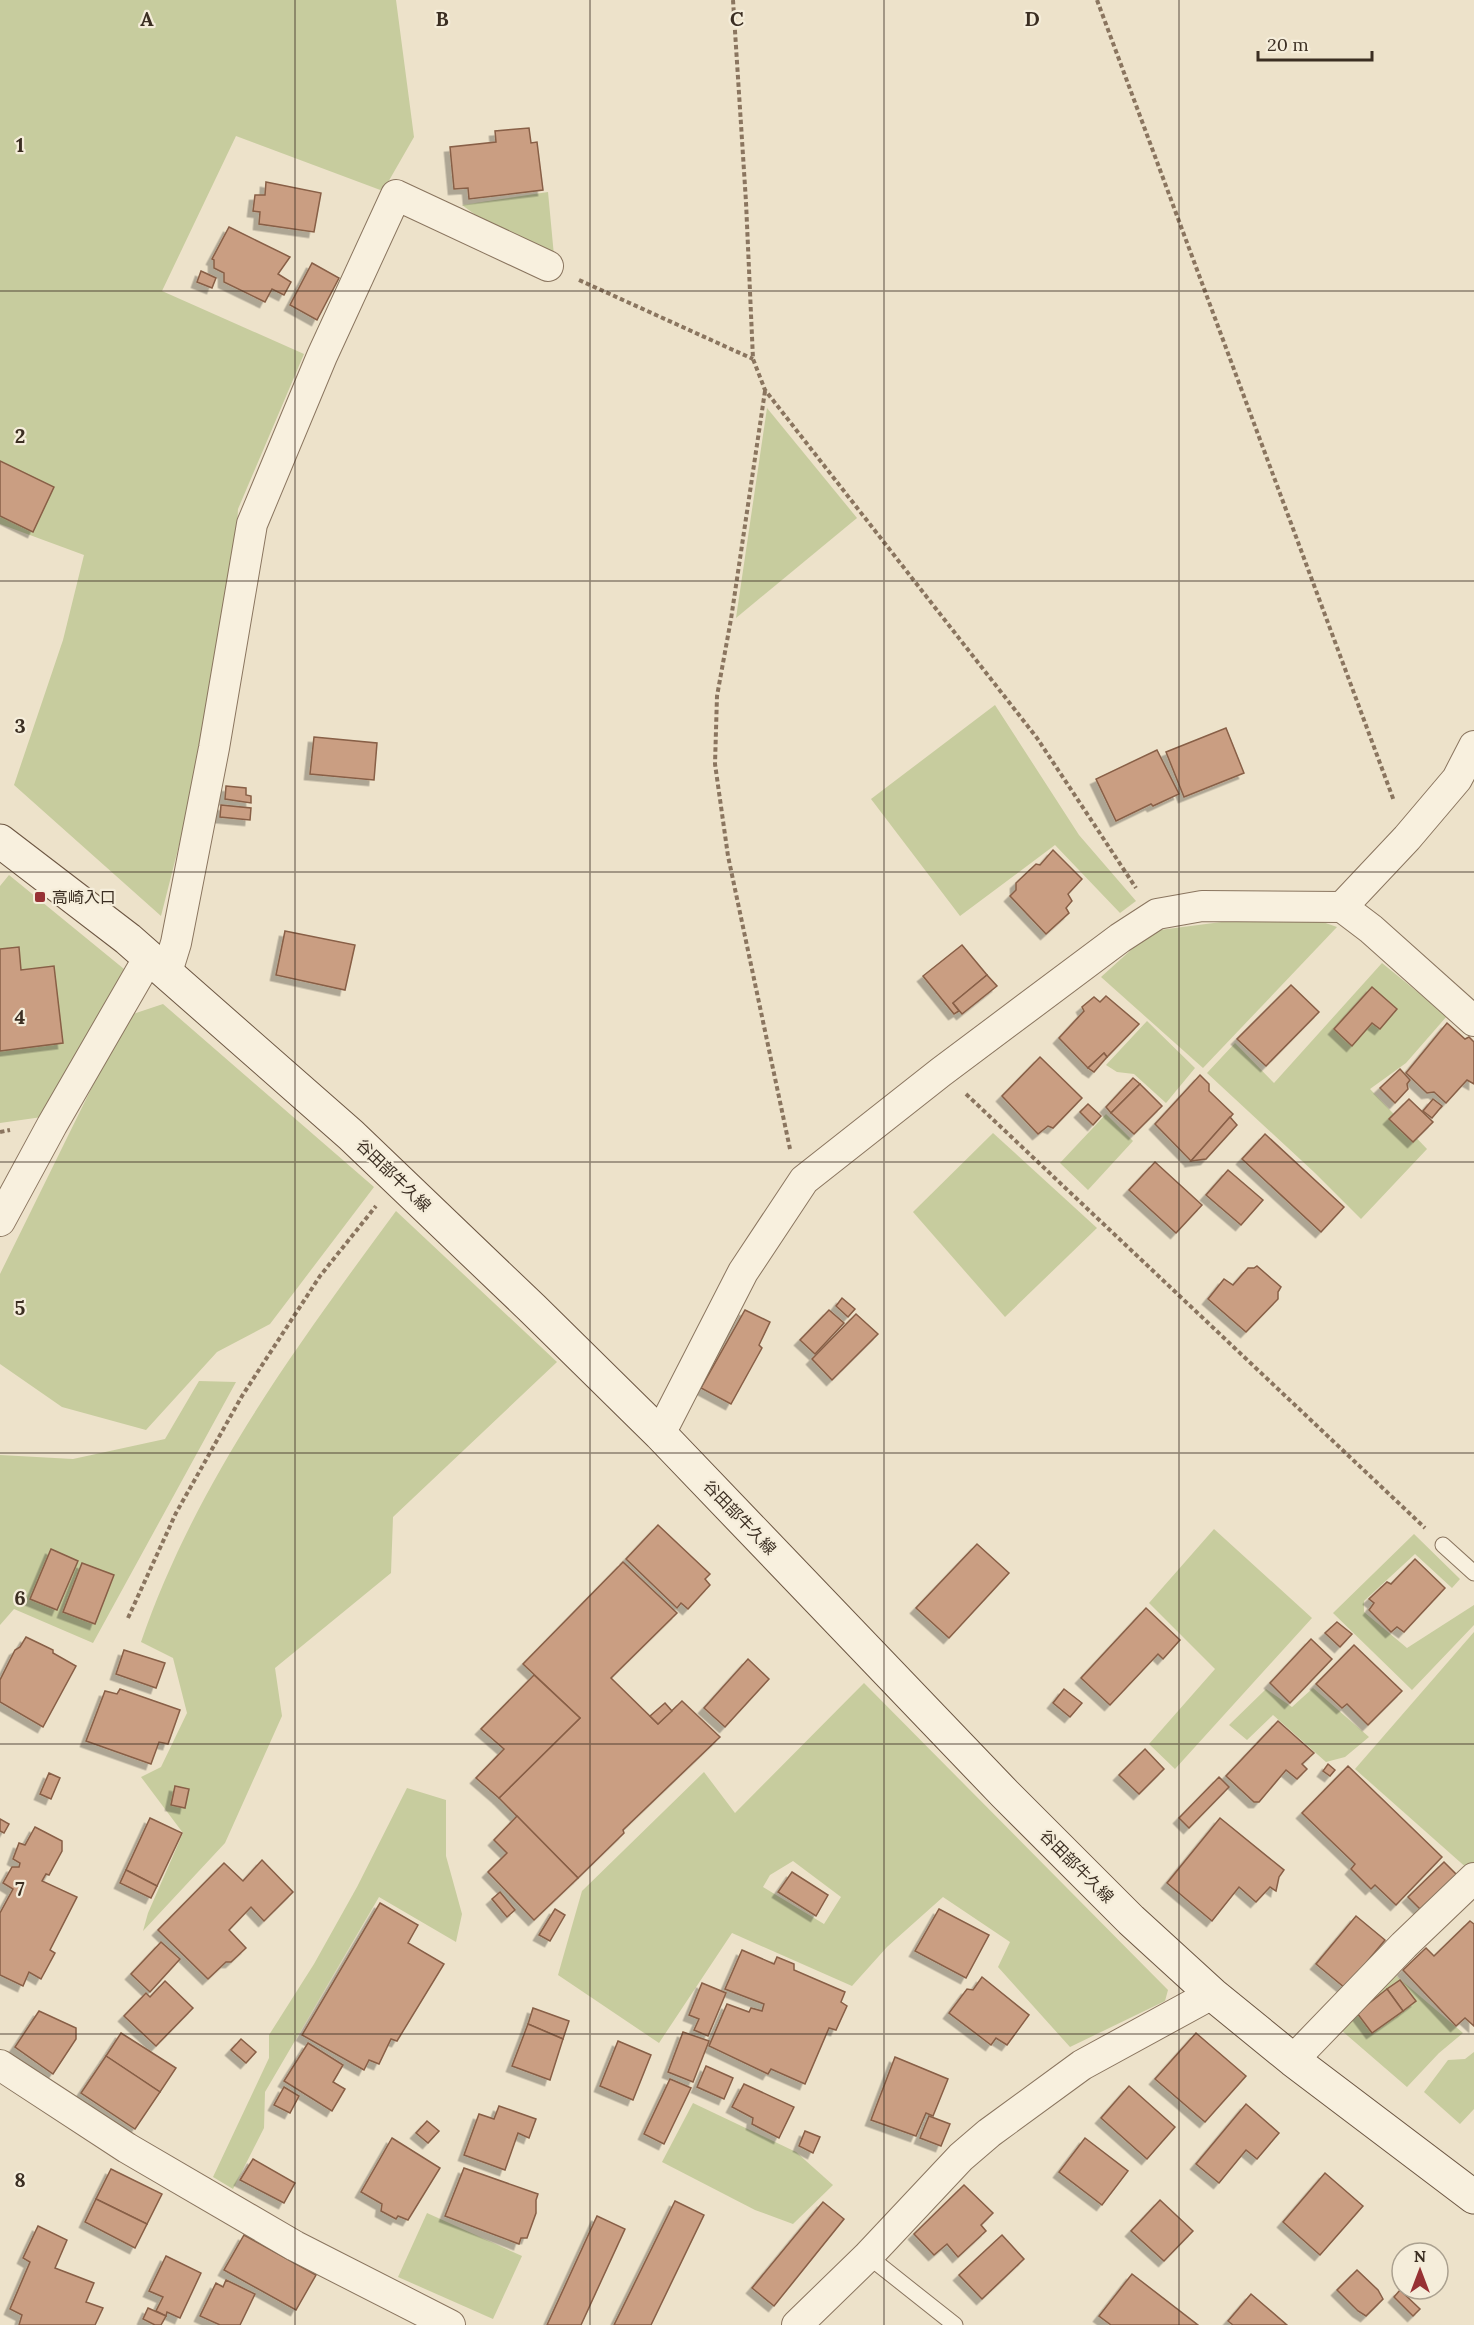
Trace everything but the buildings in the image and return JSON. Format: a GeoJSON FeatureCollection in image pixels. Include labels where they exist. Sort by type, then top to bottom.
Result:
{"type":"FeatureCollection","features":[{"type":"Feature","properties":{"kind":"main road","name":"谷田部牛久線"},"geometry":{"type":"LineString","coordinates":[[0,841],[158,965],[397,1178],[660,1434],[1005,1794],[1131,1920],[1212,1994],[1293,2060],[1474,2197]]}},
{"type":"Feature","properties":{"kind":"street"},"geometry":{"type":"LineString","coordinates":[[0,1221],[32,1161],[158,965],[176,943],[214,748],[252,524],[322,356],[396,195],[548,266]]}},
{"type":"Feature","properties":{"kind":"street"},"geometry":{"type":"LineString","coordinates":[[1342,907],[1407,838],[1457,779],[1474,746]]}},
{"type":"Feature","properties":{"kind":"street"},"geometry":{"type":"LineString","coordinates":[[660,1434],[743,1272],[804,1180],[941,1072],[1120,938],[1157,914],[1202,906],[1342,907],[1371,929],[1474,1020]]}},
{"type":"Feature","properties":{"kind":"street"},"geometry":{"type":"LineString","coordinates":[[1293,2060],[1404,1945],[1474,1878]]}},
{"type":"Feature","properties":{"kind":"street"},"geometry":{"type":"LineString","coordinates":[[797,2325],[868,2256],[961,2157],[989,2133],[1082,2065],[1212,1994]]}},
{"type":"Feature","properties":{"kind":"street"},"geometry":{"type":"LineString","coordinates":[[0,2065],[127,2148],[295,2246],[450,2325]]}},
{"type":"Feature","properties":{"kind":"lane"},"geometry":{"type":"LineString","coordinates":[[1443,1545],[1474,1573]]}},
{"type":"Feature","properties":{"kind":"lane"},"geometry":{"type":"LineString","coordinates":[[868,2256],[955,2325]]}},
{"type":"Feature","properties":{"kind":"path"},"geometry":{"type":"LineString","coordinates":[[733,0],[753,359],[765,390],[1037,738],[1144,900],[1157,914]]}},
{"type":"Feature","properties":{"kind":"path"},"geometry":{"type":"LineString","coordinates":[[1097,0],[1407,838]]}},
{"type":"Feature","properties":{"kind":"path"},"geometry":{"type":"LineString","coordinates":[[548,266],[753,359]]}},
{"type":"Feature","properties":{"kind":"path"},"geometry":{"type":"LineString","coordinates":[[765,390],[731,619],[717,696],[715,764],[728,856],[792,1160],[804,1180]]}},
{"type":"Feature","properties":{"kind":"path"},"geometry":{"type":"LineString","coordinates":[[941,1072],[1443,1545]]}},
{"type":"Feature","properties":{"kind":"path"},"geometry":{"type":"LineString","coordinates":[[128,1618],[176,1513],[242,1396],[320,1276],[397,1178]]}},
{"type":"Feature","properties":{"kind":"green space"},"geometry":{"type":"Polygon","coordinates":[[[0,0],[396,0],[414,137],[383,191],[236,136],[162,291],[304,354],[238,509],[230,645],[161,916],[14,785],[63,640],[84,555],[0,524],[0,0]]]}},
{"type":"Feature","properties":{"kind":"green space"},"geometry":{"type":"Polygon","coordinates":[[[548,192],[554,256],[477,216],[462,205],[548,192]]]}},
{"type":"Feature","properties":{"kind":"green space"},"geometry":{"type":"Polygon","coordinates":[[[767,408],[857,518],[736,618],[767,408]]]}},
{"type":"Feature","properties":{"kind":"green space"},"geometry":{"type":"Polygon","coordinates":[[[995,705],[1079,835],[1136,901],[1120,913],[1055,845],[960,916],[871,799],[995,705]]]}},
{"type":"Feature","properties":{"kind":"green space"},"geometry":{"type":"Polygon","coordinates":[[[9,875],[124,969],[42,1117],[0,1123],[0,1051],[63,1043],[21,970],[19,947],[0,949],[0,886],[9,875]]]}},
{"type":"Feature","properties":{"kind":"green space"},"geometry":{"type":"Polygon","coordinates":[[[1317,920],[1337,927],[1203,1068],[1101,977],[1152,931],[1229,921],[1317,920]]]}},
{"type":"Feature","properties":{"kind":"green space"},"geometry":{"type":"Polygon","coordinates":[[[1382,963],[1447,1016],[1406,1063],[1370,1089],[1427,1149],[1361,1219],[1207,1073],[1235,1043],[1274,1083],[1382,963]]]}},
{"type":"Feature","properties":{"kind":"green space"},"geometry":{"type":"Polygon","coordinates":[[[163,1004],[374,1187],[270,1324],[217,1352],[146,1430],[62,1407],[0,1364],[0,1274],[127,1016],[163,1004]]]}},
{"type":"Feature","properties":{"kind":"green space"},"geometry":{"type":"Polygon","coordinates":[[[1147,1021],[1195,1068],[1166,1103],[1134,1074],[1117,1072],[1106,1065],[1147,1021]]]}},
{"type":"Feature","properties":{"kind":"green space"},"geometry":{"type":"Polygon","coordinates":[[[1106,1114],[1133,1141],[1088,1190],[1060,1163],[1106,1114]]]}},
{"type":"Feature","properties":{"kind":"green space"},"geometry":{"type":"Polygon","coordinates":[[[993,1133],[1097,1228],[1005,1317],[913,1212],[993,1133]]]}},
{"type":"Feature","properties":{"kind":"green space"},"geometry":{"type":"Polygon","coordinates":[[[396,1211],[557,1362],[393,1517],[391,1573],[275,1668],[282,1716],[225,1843],[143,1931],[148,1913],[183,1833],[141,1777],[161,1767],[187,1713],[173,1658],[141,1642],[190,1525],[220,1470],[286,1364],[396,1211]]]}},
{"type":"Feature","properties":{"kind":"green space"},"geometry":{"type":"Polygon","coordinates":[[[199,1381],[236,1382],[93,1643],[14,1609],[0,1625],[0,1455],[73,1459],[165,1439],[199,1381]]]}},
{"type":"Feature","properties":{"kind":"green space"},"geometry":{"type":"Polygon","coordinates":[[[1214,1529],[1312,1618],[1175,1769],[1149,1744],[1215,1669],[1149,1603],[1214,1529]]]}},
{"type":"Feature","properties":{"kind":"green space"},"geometry":{"type":"Polygon","coordinates":[[[1414,1534],[1460,1579],[1452,1588],[1415,1554],[1364,1601],[1364,1612],[1407,1648],[1474,1605],[1474,1625],[1412,1690],[1333,1613],[1414,1534]]]}},
{"type":"Feature","properties":{"kind":"green space"},"geometry":{"type":"Polygon","coordinates":[[[1474,1632],[1474,1866],[1469,1870],[1355,1769],[1474,1632]]]}},
{"type":"Feature","properties":{"kind":"green space"},"geometry":{"type":"Polygon","coordinates":[[[864,1683],[1168,1990],[1165,2001],[1070,2047],[998,1967],[1010,1942],[943,1897],[887,1947],[852,1986],[732,1933],[659,2043],[558,1975],[582,1891],[704,1772],[735,1813],[864,1683]],[[793,1861],[770,1875],[763,1887],[824,1924],[841,1897],[793,1861]]]}},
{"type":"Feature","properties":{"kind":"green space"},"geometry":{"type":"Polygon","coordinates":[[[1313,1688],[1369,1737],[1345,1757],[1326,1762],[1273,1715],[1247,1740],[1229,1725],[1266,1689],[1292,1707],[1313,1688]]]}},
{"type":"Feature","properties":{"kind":"green space"},"geometry":{"type":"Polygon","coordinates":[[[407,1788],[446,1800],[446,1856],[462,1914],[456,1942],[379,1897],[265,2092],[264,2128],[233,2189],[213,2177],[269,2058],[269,2035],[314,1964],[357,1887],[407,1788]]]}},
{"type":"Feature","properties":{"kind":"green space"},"geometry":{"type":"Polygon","coordinates":[[[1394,1974],[1463,2033],[1439,2053],[1407,2087],[1341,2030],[1394,1974]]]}},
{"type":"Feature","properties":{"kind":"green space"},"geometry":{"type":"Polygon","coordinates":[[[1474,2052],[1474,2109],[1460,2124],[1424,2092],[1448,2060],[1465,2059],[1474,2052]]]}},
{"type":"Feature","properties":{"kind":"green space"},"geometry":{"type":"Polygon","coordinates":[[[693,2103],[796,2152],[833,2185],[793,2224],[755,2210],[662,2162],[693,2103]]]}},
{"type":"Feature","properties":{"kind":"green space"},"geometry":{"type":"Polygon","coordinates":[[[427,2213],[522,2256],[493,2319],[398,2277],[427,2213]]]}},
{"type":"Feature","properties":{"kind":"place","name":"高崎入口"},"geometry":{"type":"Point","coordinates":[40,897]}}]}
